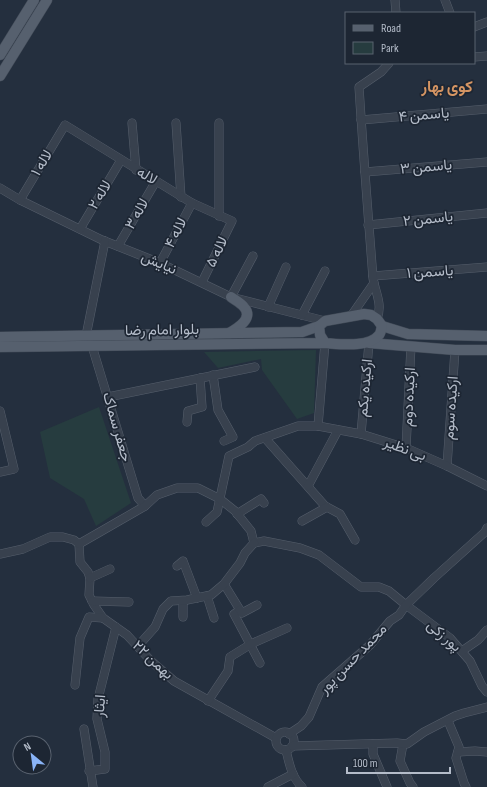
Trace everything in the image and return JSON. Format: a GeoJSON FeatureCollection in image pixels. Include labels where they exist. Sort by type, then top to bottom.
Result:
{"type":"FeatureCollection","features":[{"type":"Feature","properties":{"kind":"main road"},"geometry":{"type":"LineString","coordinates":[[0,56],[34,0]]}},
{"type":"Feature","properties":{"kind":"main road"},"geometry":{"type":"LineString","coordinates":[[0,76],[47,0]]}},
{"type":"Feature","properties":{"kind":"main road"},"geometry":{"type":"LineString","coordinates":[[229,333],[238,328],[247,319],[248,312],[244,306],[231,297]]}},
{"type":"Feature","properties":{"kind":"main road","name":"بلوار امام رضا"},"geometry":{"type":"LineString","coordinates":[[0,337],[302,332],[322,323],[364,314],[371,315],[379,322]]}},
{"type":"Feature","properties":{"kind":"main road"},"geometry":{"type":"LineString","coordinates":[[369,343],[380,335],[379,322],[408,334],[487,336]]}},
{"type":"Feature","properties":{"kind":"main road"},"geometry":{"type":"LineString","coordinates":[[322,323],[320,335],[325,343]]}},
{"type":"Feature","properties":{"kind":"main road"},"geometry":{"type":"LineString","coordinates":[[369,343],[455,350],[487,350]]}},
{"type":"Feature","properties":{"kind":"main road","name":"بلوار امام رضا"},"geometry":{"type":"LineString","coordinates":[[0,347],[369,343]]}},
{"type":"Feature","properties":{"kind":"street"},"geometry":{"type":"LineString","coordinates":[[396,0],[396,12]]}},
{"type":"Feature","properties":{"kind":"street"},"geometry":{"type":"LineString","coordinates":[[445,0],[450,12]]}},
{"type":"Feature","properties":{"kind":"street"},"geometry":{"type":"LineString","coordinates":[[475,27],[487,22]]}},
{"type":"Feature","properties":{"kind":"street"},"geometry":{"type":"LineString","coordinates":[[475,57],[487,56]]}},
{"type":"Feature","properties":{"kind":"street"},"geometry":{"type":"LineString","coordinates":[[379,322],[379,303],[374,280],[368,225],[359,87],[381,72],[388,64]]}},
{"type":"Feature","properties":{"kind":"street","name":"یاسمن ۴"},"geometry":{"type":"LineString","coordinates":[[361,120],[487,109]]}},
{"type":"Feature","properties":{"kind":"street"},"geometry":{"type":"LineString","coordinates":[[132,123],[136,170]]}},
{"type":"Feature","properties":{"kind":"street"},"geometry":{"type":"LineString","coordinates":[[176,123],[181,197]]}},
{"type":"Feature","properties":{"kind":"street"},"geometry":{"type":"LineString","coordinates":[[219,216],[220,124]]}},
{"type":"Feature","properties":{"kind":"street","name":"لاله"},"geometry":{"type":"LineString","coordinates":[[65,126],[181,197],[232,222]]}},
{"type":"Feature","properties":{"kind":"street","name":"لاله ۱"},"geometry":{"type":"LineString","coordinates":[[20,200],[65,126]]}},
{"type":"Feature","properties":{"kind":"street","name":"لاله ۲"},"geometry":{"type":"LineString","coordinates":[[80,229],[121,160]]}},
{"type":"Feature","properties":{"kind":"street","name":"یاسمن ۳"},"geometry":{"type":"LineString","coordinates":[[365,172],[487,162]]}},
{"type":"Feature","properties":{"kind":"street","name":"لاله ۳"},"geometry":{"type":"LineString","coordinates":[[118,246],[156,181]]}},
{"type":"Feature","properties":{"kind":"street","name":"نیایش"},"geometry":{"type":"LineString","coordinates":[[0,188],[20,200],[104,241],[160,263],[231,297],[302,315],[322,323]]}},
{"type":"Feature","properties":{"kind":"street","name":"لاله ۴"},"geometry":{"type":"LineString","coordinates":[[160,263],[192,203]]}},
{"type":"Feature","properties":{"kind":"street","name":"یاسمن ۲"},"geometry":{"type":"LineString","coordinates":[[368,225],[487,213]]}},
{"type":"Feature","properties":{"kind":"street","name":"لاله ۵"},"geometry":{"type":"LineString","coordinates":[[202,282],[232,222]]}},
{"type":"Feature","properties":{"kind":"street"},"geometry":{"type":"LineString","coordinates":[[86,336],[104,241]]}},
{"type":"Feature","properties":{"kind":"street"},"geometry":{"type":"LineString","coordinates":[[231,297],[253,256]]}},
{"type":"Feature","properties":{"kind":"street"},"geometry":{"type":"LineString","coordinates":[[268,307],[286,267]]}},
{"type":"Feature","properties":{"kind":"street","name":"یاسمن ۱"},"geometry":{"type":"LineString","coordinates":[[374,280],[487,267]]}},
{"type":"Feature","properties":{"kind":"street"},"geometry":{"type":"LineString","coordinates":[[302,315],[325,271]]}},
{"type":"Feature","properties":{"kind":"street"},"geometry":{"type":"LineString","coordinates":[[351,316],[374,280]]}},
{"type":"Feature","properties":{"kind":"street"},"geometry":{"type":"LineString","coordinates":[[318,426],[325,343]]}},
{"type":"Feature","properties":{"kind":"street","name":"ارکیده یکم"},"geometry":{"type":"LineString","coordinates":[[361,434],[369,343]]}},
{"type":"Feature","properties":{"kind":"street","name":"جعفر سماک"},"geometry":{"type":"LineString","coordinates":[[92,346],[138,498],[145,506]]}},
{"type":"Feature","properties":{"kind":"street","name":"ارکیده دوم"},"geometry":{"type":"LineString","coordinates":[[406,448],[411,346]]}},
{"type":"Feature","properties":{"kind":"street","name":"ارکیده سوم"},"geometry":{"type":"LineString","coordinates":[[447,466],[455,350]]}},
{"type":"Feature","properties":{"kind":"street"},"geometry":{"type":"LineString","coordinates":[[108,397],[255,367]]}},
{"type":"Feature","properties":{"kind":"street"},"geometry":{"type":"LineString","coordinates":[[213,375],[218,410],[233,437],[224,441]]}},
{"type":"Feature","properties":{"kind":"street"},"geometry":{"type":"LineString","coordinates":[[187,422],[188,411],[202,407],[200,378]]}},
{"type":"Feature","properties":{"kind":"street"},"geometry":{"type":"LineString","coordinates":[[0,411],[14,469],[0,472]]}},
{"type":"Feature","properties":{"kind":"street","name":"بی نظیر"},"geometry":{"type":"LineString","coordinates":[[220,499],[229,456],[264,438],[298,426],[318,426],[361,434],[406,448],[487,486]]}},
{"type":"Feature","properties":{"kind":"street"},"geometry":{"type":"LineString","coordinates":[[308,486],[338,430]]}},
{"type":"Feature","properties":{"kind":"street"},"geometry":{"type":"LineString","coordinates":[[264,438],[327,507],[340,514],[355,540]]}},
{"type":"Feature","properties":{"kind":"street"},"geometry":{"type":"LineString","coordinates":[[79,544],[145,506],[157,495],[177,488],[198,488],[220,499],[237,514],[251,531],[254,543],[245,553],[240,563],[224,584],[211,595],[183,601],[171,601],[163,609],[155,627],[138,646]]}},
{"type":"Feature","properties":{"kind":"street"},"geometry":{"type":"LineString","coordinates":[[206,522],[217,512],[220,499]]}},
{"type":"Feature","properties":{"kind":"street"},"geometry":{"type":"LineString","coordinates":[[237,514],[261,499],[264,503]]}},
{"type":"Feature","properties":{"kind":"street"},"geometry":{"type":"LineString","coordinates":[[302,521],[327,507]]}},
{"type":"Feature","properties":{"kind":"street","name":"محمد حسن پور"},"geometry":{"type":"LineString","coordinates":[[289,734],[302,726],[309,716],[314,701],[322,688],[370,646],[390,621],[399,615],[434,578],[486,532]]}},
{"type":"Feature","properties":{"kind":"street"},"geometry":{"type":"LineString","coordinates":[[0,554],[23,549],[50,537],[63,537],[74,540],[79,544],[80,562],[88,572],[90,578],[110,569]]}},
{"type":"Feature","properties":{"kind":"street","name":"پور زکی"},"geometry":{"type":"LineString","coordinates":[[254,543],[264,541],[300,548],[319,555],[361,587],[379,587],[389,591],[406,606],[450,638],[470,661],[482,686],[487,692]]}},
{"type":"Feature","properties":{"kind":"street"},"geometry":{"type":"LineString","coordinates":[[177,566],[183,561],[197,598]]}},
{"type":"Feature","properties":{"kind":"street","name":"۲۲ بهمن"},"geometry":{"type":"LineString","coordinates":[[90,578],[89,596],[103,618],[127,635],[151,661],[174,681],[276,738]]}},
{"type":"Feature","properties":{"kind":"street"},"geometry":{"type":"LineString","coordinates":[[224,584],[242,613],[257,604]]}},
{"type":"Feature","properties":{"kind":"street"},"geometry":{"type":"LineString","coordinates":[[207,596],[214,618]]}},
{"type":"Feature","properties":{"kind":"street"},"geometry":{"type":"LineString","coordinates":[[92,601],[129,602]]}},
{"type":"Feature","properties":{"kind":"street"},"geometry":{"type":"LineString","coordinates":[[183,601],[183,617]]}},
{"type":"Feature","properties":{"kind":"street"},"geometry":{"type":"LineString","coordinates":[[240,610],[234,614],[260,663]]}},
{"type":"Feature","properties":{"kind":"street"},"geometry":{"type":"LineString","coordinates":[[75,685],[80,638],[89,617],[103,618]]}},
{"type":"Feature","properties":{"kind":"street","name":"ایثار"},"geometry":{"type":"LineString","coordinates":[[89,771],[105,769],[105,752],[97,719],[98,699],[116,627]]}},
{"type":"Feature","properties":{"kind":"street"},"geometry":{"type":"LineString","coordinates":[[208,701],[228,671],[230,657],[251,644],[287,628]]}},
{"type":"Feature","properties":{"kind":"street"},"geometry":{"type":"LineString","coordinates":[[462,651],[478,640],[487,630]]}},
{"type":"Feature","properties":{"kind":"street"},"geometry":{"type":"LineString","coordinates":[[302,787],[296,782],[293,774],[289,748],[293,741],[289,734],[282,733],[276,738],[276,744],[279,748],[289,748],[374,744],[407,744],[424,732],[464,713],[487,707]]}},
{"type":"Feature","properties":{"kind":"street"},"geometry":{"type":"LineString","coordinates":[[448,721],[459,747],[456,758],[466,787]]}},
{"type":"Feature","properties":{"kind":"street"},"geometry":{"type":"LineString","coordinates":[[84,729],[89,771],[93,787]]}},
{"type":"Feature","properties":{"kind":"street"},"geometry":{"type":"LineString","coordinates":[[374,744],[373,754],[387,787]]}},
{"type":"Feature","properties":{"kind":"street"},"geometry":{"type":"LineString","coordinates":[[403,744],[400,761],[413,787]]}},
{"type":"Feature","properties":{"kind":"street"},"geometry":{"type":"LineString","coordinates":[[458,752],[476,750],[487,752]]}},
{"type":"Feature","properties":{"kind":"street"},"geometry":{"type":"LineString","coordinates":[[268,787],[293,774]]}},
{"type":"Feature","properties":{"kind":"green space"},"geometry":{"type":"Polygon","coordinates":[[[316,350],[314,413],[297,419],[262,370],[261,359],[218,368],[204,352],[316,350]]]}},
{"type":"Feature","properties":{"kind":"green space"},"geometry":{"type":"Polygon","coordinates":[[[99,407],[131,503],[96,526],[84,499],[50,478],[40,432],[99,407]]]}},
{"type":"Feature","properties":{"kind":"district","name":"کوی بهار"},"geometry":{"type":"Point","coordinates":[447,87]}}]}
